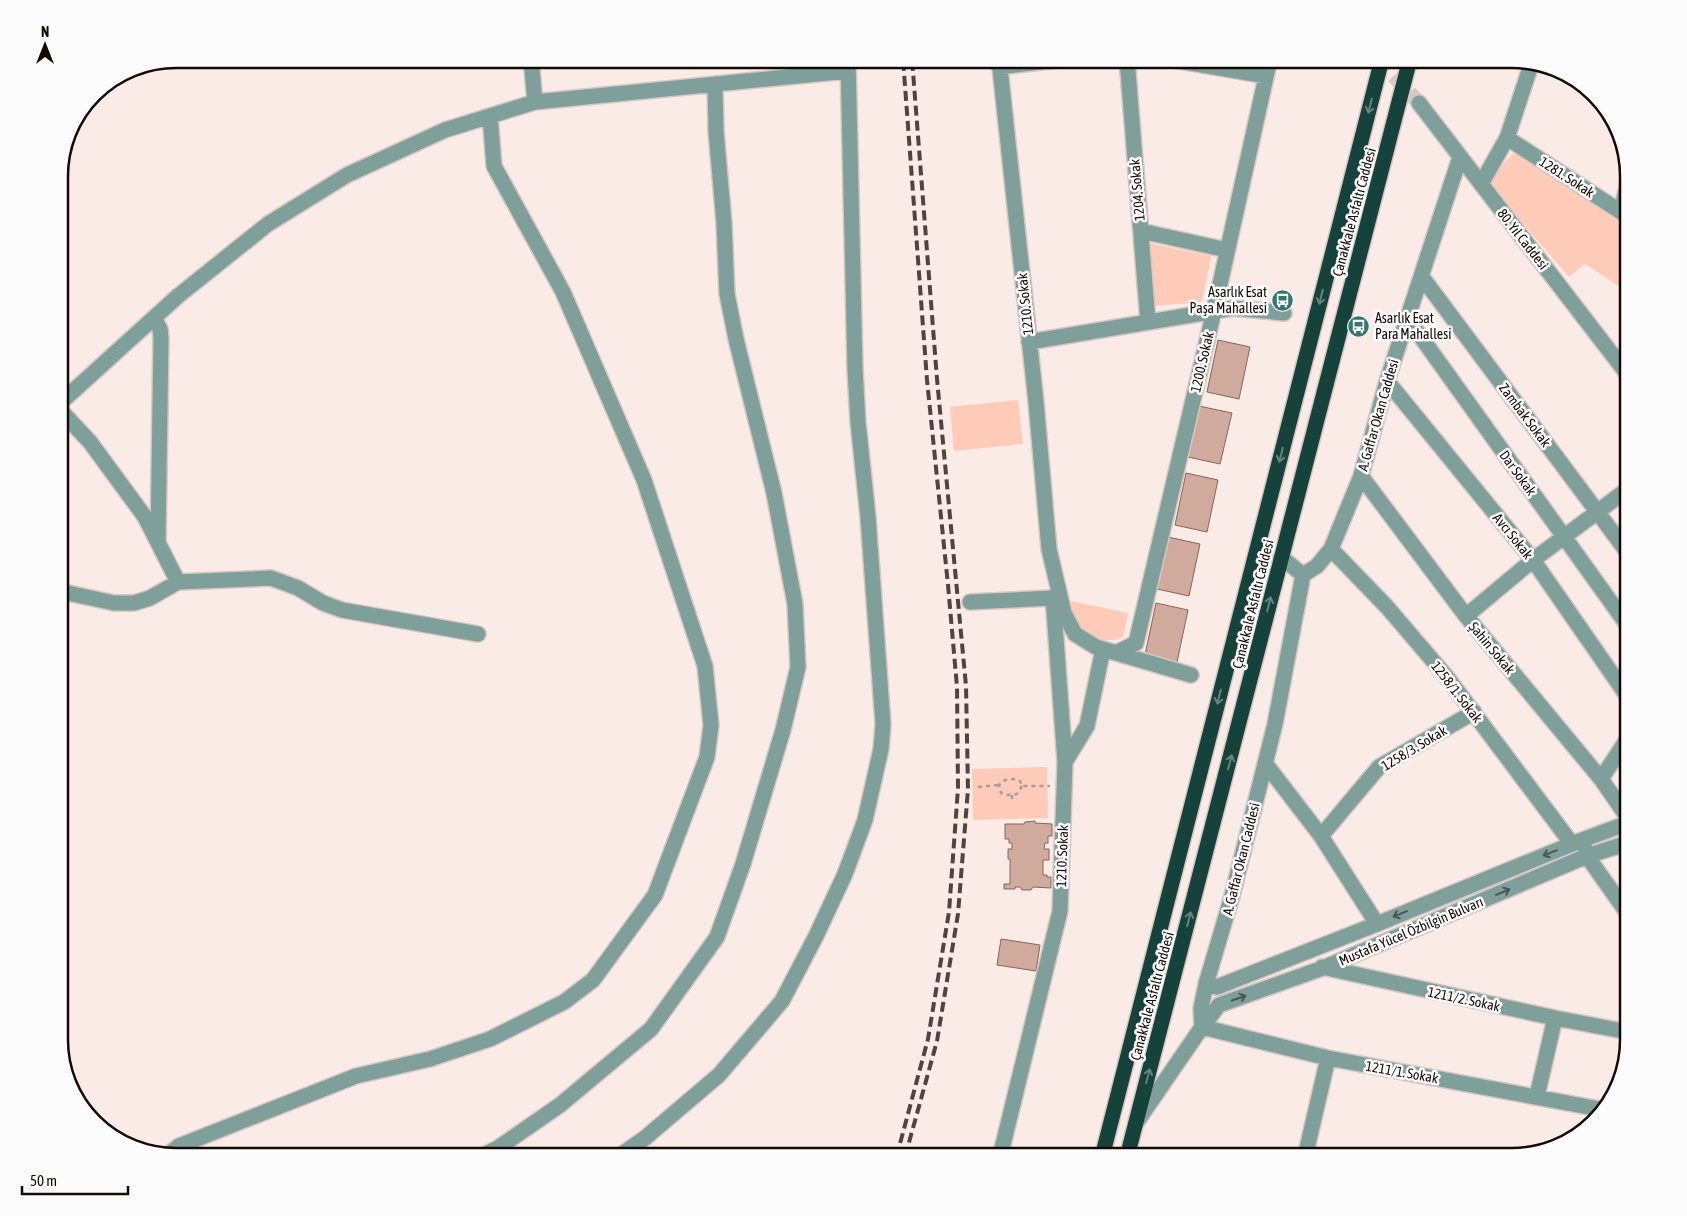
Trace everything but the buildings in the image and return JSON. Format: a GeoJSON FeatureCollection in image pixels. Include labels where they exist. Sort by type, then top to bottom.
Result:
{"type":"FeatureCollection","features":[{"type":"Feature","properties":{"kind":"highway","name":"Çanakkale Asfaltı Caddesi"},"geometry":{"type":"LineString","coordinates":[[1104,1148],[1380,68]]}},
{"type":"Feature","properties":{"kind":"highway","name":"Çanakkale Asfaltı Caddesi"},"geometry":{"type":"LineString","coordinates":[[1129,1148],[1408,68]]}},
{"type":"Feature","properties":{"kind":"street"},"geometry":{"type":"LineString","coordinates":[[532,68],[535,102]]}},
{"type":"Feature","properties":{"kind":"street"},"geometry":{"type":"LineString","coordinates":[[68,396],[178,296],[268,224],[347,175],[445,130],[535,102],[715,84],[827,68]]}},
{"type":"Feature","properties":{"kind":"street"},"geometry":{"type":"LineString","coordinates":[[631,1148],[719,1075],[782,1001],[816,936],[845,874],[865,820],[882,749],[883,724],[855,369],[848,68]]}},
{"type":"Feature","properties":{"kind":"street","name":"1210. Sokak"},"geometry":{"type":"LineString","coordinates":[[1000,68],[1049,548],[1065,762],[1060,911],[1002,1148]]}},
{"type":"Feature","properties":{"kind":"street","name":"1204. Sokak"},"geometry":{"type":"LineString","coordinates":[[1128,68],[1148,322]]}},
{"type":"Feature","properties":{"kind":"street"},"geometry":{"type":"LineString","coordinates":[[1219,68],[1266,76]]}},
{"type":"Feature","properties":{"kind":"street","name":"1200. Sokak"},"geometry":{"type":"LineString","coordinates":[[1109,651],[1136,643],[1214,311],[1268,68]]}},
{"type":"Feature","properties":{"kind":"street"},"geometry":{"type":"LineString","coordinates":[[1481,184],[1507,138],[1529,69]]}},
{"type":"Feature","properties":{"kind":"street"},"geometry":{"type":"LineString","coordinates":[[498,1148],[560,1105],[652,1029],[717,936],[743,864],[783,730],[798,667],[796,604],[774,493],[736,339],[727,294],[724,224],[716,131],[715,84]]}},
{"type":"Feature","properties":{"kind":"street","name":"80. Yıl Caddesi"},"geometry":{"type":"LineString","coordinates":[[1419,103],[1620,365]]}},
{"type":"Feature","properties":{"kind":"street"},"geometry":{"type":"LineString","coordinates":[[177,1148],[356,1076],[430,1058],[490,1039],[564,1002],[593,980],[655,895],[707,758],[711,725],[704,666],[644,480],[563,292],[494,166],[490,116]]}},
{"type":"Feature","properties":{"kind":"street","name":"1281. Sokak"},"geometry":{"type":"LineString","coordinates":[[1507,138],[1620,211]]}},
{"type":"Feature","properties":{"kind":"street","name":"A. Gaffar Okan Caddesi"},"geometry":{"type":"LineString","coordinates":[[1202,1027],[1202,1008],[1211,985],[1275,724],[1303,575],[1317,566],[1331,549],[1361,476],[1387,381],[1460,157]]}},
{"type":"Feature","properties":{"kind":"street"},"geometry":{"type":"LineString","coordinates":[[1141,231],[1227,250]]}},
{"type":"Feature","properties":{"kind":"street","name":"Zambak Sokak"},"geometry":{"type":"LineString","coordinates":[[1422,277],[1620,542]]}},
{"type":"Feature","properties":{"kind":"street"},"geometry":{"type":"LineString","coordinates":[[1029,342],[1233,308],[1284,313]]}},
{"type":"Feature","properties":{"kind":"street"},"geometry":{"type":"LineString","coordinates":[[154,318],[160,329],[161,338],[158,542]]}},
{"type":"Feature","properties":{"kind":"street","name":"Dar Sokak"},"geometry":{"type":"LineString","coordinates":[[1408,319],[1620,615]]}},
{"type":"Feature","properties":{"kind":"street","name":"Avcı Sokak"},"geometry":{"type":"LineString","coordinates":[[1387,381],[1533,560],[1620,685]]}},
{"type":"Feature","properties":{"kind":"street"},"geometry":{"type":"LineString","coordinates":[[68,419],[90,442],[145,517],[178,582]]}},
{"type":"Feature","properties":{"kind":"street","name":"Şahin Sokak"},"geometry":{"type":"LineString","coordinates":[[1361,476],[1466,616],[1600,779],[1620,807]]}},
{"type":"Feature","properties":{"kind":"street"},"geometry":{"type":"LineString","coordinates":[[1466,616],[1533,560],[1620,495]]}},
{"type":"Feature","properties":{"kind":"street","name":"1210. Sokak"},"geometry":{"type":"LineString","coordinates":[[1049,548],[1064,613],[1075,634],[1096,647],[1192,675]]}},
{"type":"Feature","properties":{"kind":"street","name":"1258/1. Sokak"},"geometry":{"type":"LineString","coordinates":[[1331,549],[1387,607],[1446,676],[1577,842]]}},
{"type":"Feature","properties":{"kind":"street"},"geometry":{"type":"LineString","coordinates":[[1281,557],[1303,575]]}},
{"type":"Feature","properties":{"kind":"street"},"geometry":{"type":"LineString","coordinates":[[68,593],[114,604],[134,603],[150,598],[178,582],[271,578],[298,588],[323,603],[342,610],[478,634]]}},
{"type":"Feature","properties":{"kind":"street"},"geometry":{"type":"LineString","coordinates":[[970,602],[1053,598]]}},
{"type":"Feature","properties":{"kind":"street"},"geometry":{"type":"LineString","coordinates":[[1065,762],[1087,726],[1109,651]]}},
{"type":"Feature","properties":{"kind":"street","name":"1258/3. Sokak"},"geometry":{"type":"LineString","coordinates":[[1321,836],[1379,767],[1474,712]]}},
{"type":"Feature","properties":{"kind":"street"},"geometry":{"type":"LineString","coordinates":[[1600,779],[1620,750]]}},
{"type":"Feature","properties":{"kind":"street"},"geometry":{"type":"LineString","coordinates":[[1265,763],[1321,836],[1377,924]]}},
{"type":"Feature","properties":{"kind":"street","name":"Mustafa Yücel Özbilgin Bulvarı"},"geometry":{"type":"LineString","coordinates":[[1211,985],[1307,952],[1620,826]]}},
{"type":"Feature","properties":{"kind":"street"},"geometry":{"type":"LineString","coordinates":[[1577,842],[1620,903]]}},
{"type":"Feature","properties":{"kind":"street","name":"Mustafa Yücel Özbilgin Bulvarı"},"geometry":{"type":"LineString","coordinates":[[1219,1005],[1322,968],[1586,856],[1620,845]]}},
{"type":"Feature","properties":{"kind":"street"},"geometry":{"type":"LineString","coordinates":[[1307,952],[1322,968]]}},
{"type":"Feature","properties":{"kind":"street","name":"1211/2. Sokak"},"geometry":{"type":"LineString","coordinates":[[1322,968],[1620,1030]]}},
{"type":"Feature","properties":{"kind":"street"},"geometry":{"type":"LineString","coordinates":[[1135,1125],[1219,1005],[1211,985]]}},
{"type":"Feature","properties":{"kind":"street"},"geometry":{"type":"LineString","coordinates":[[1537,1096],[1555,1018]]}},
{"type":"Feature","properties":{"kind":"street","name":"1211/1. Sokak"},"geometry":{"type":"LineString","coordinates":[[1202,1027],[1328,1058],[1596,1108]]}},
{"type":"Feature","properties":{"kind":"street"},"geometry":{"type":"LineString","coordinates":[[1307,1148],[1328,1058]]}},
{"type":"Feature","properties":{"kind":"path"},"geometry":{"type":"LineString","coordinates":[[1011,774],[1011,779]]}},
{"type":"Feature","properties":{"kind":"path"},"geometry":{"type":"LineString","coordinates":[[978,787],[999,785],[1004,780],[1011,779],[1020,781],[1022,786]]}},
{"type":"Feature","properties":{"kind":"path"},"geometry":{"type":"LineString","coordinates":[[999,785],[1001,793],[1012,795],[1017,794],[1022,786]]}},
{"type":"Feature","properties":{"kind":"path"},"geometry":{"type":"LineString","coordinates":[[1022,786],[1064,786]]}},
{"type":"Feature","properties":{"kind":"path"},"geometry":{"type":"LineString","coordinates":[[1012,795],[1012,803]]}},
{"type":"Feature","properties":{"kind":"shaded area"},"geometry":{"type":"Polygon","coordinates":[[[1513,154],[1524,154],[1620,210],[1620,287],[1585,264],[1569,277],[1486,181],[1513,154]]]}},
{"type":"Feature","properties":{"kind":"shaded area"},"geometry":{"type":"Polygon","coordinates":[[[1148,243],[1211,256],[1202,302],[1154,306],[1148,243]]]}},
{"type":"Feature","properties":{"kind":"shaded area"},"geometry":{"type":"Polygon","coordinates":[[[1018,400],[1023,444],[954,451],[950,407],[1018,400]]]}},
{"type":"Feature","properties":{"kind":"shaded area"},"geometry":{"type":"Polygon","coordinates":[[[1071,601],[1128,613],[1123,637],[1116,640],[1104,640],[1082,634],[1075,624],[1071,601]]]}},
{"type":"Feature","properties":{"kind":"shaded area"},"geometry":{"type":"Polygon","coordinates":[[[1047,767],[1048,818],[973,820],[972,769],[1047,767]]]}},
{"type":"Feature","properties":{"kind":"tunnel"},"geometry":{"type":"LineString","coordinates":[[1386,68],[1419,103]]}},
{"type":"Feature","properties":{"kind":"railway"},"geometry":{"type":"LineString","coordinates":[[898,1148],[928,1039],[949,912],[958,788],[957,687],[927,380],[904,68]]}},
{"type":"Feature","properties":{"kind":"railway"},"geometry":{"type":"LineString","coordinates":[[907,1148],[937,1041],[958,914],[968,789],[966,686],[937,379],[913,68]]}},
{"type":"Feature","properties":{"kind":"place","name":"Asarlık Esat Paşa Mahallesi"},"geometry":{"type":"Point","coordinates":[1283,300]}},
{"type":"Feature","properties":{"kind":"place","name":"Asarlık Esat Para Mahallesi"},"geometry":{"type":"Point","coordinates":[1359,326]}}]}
